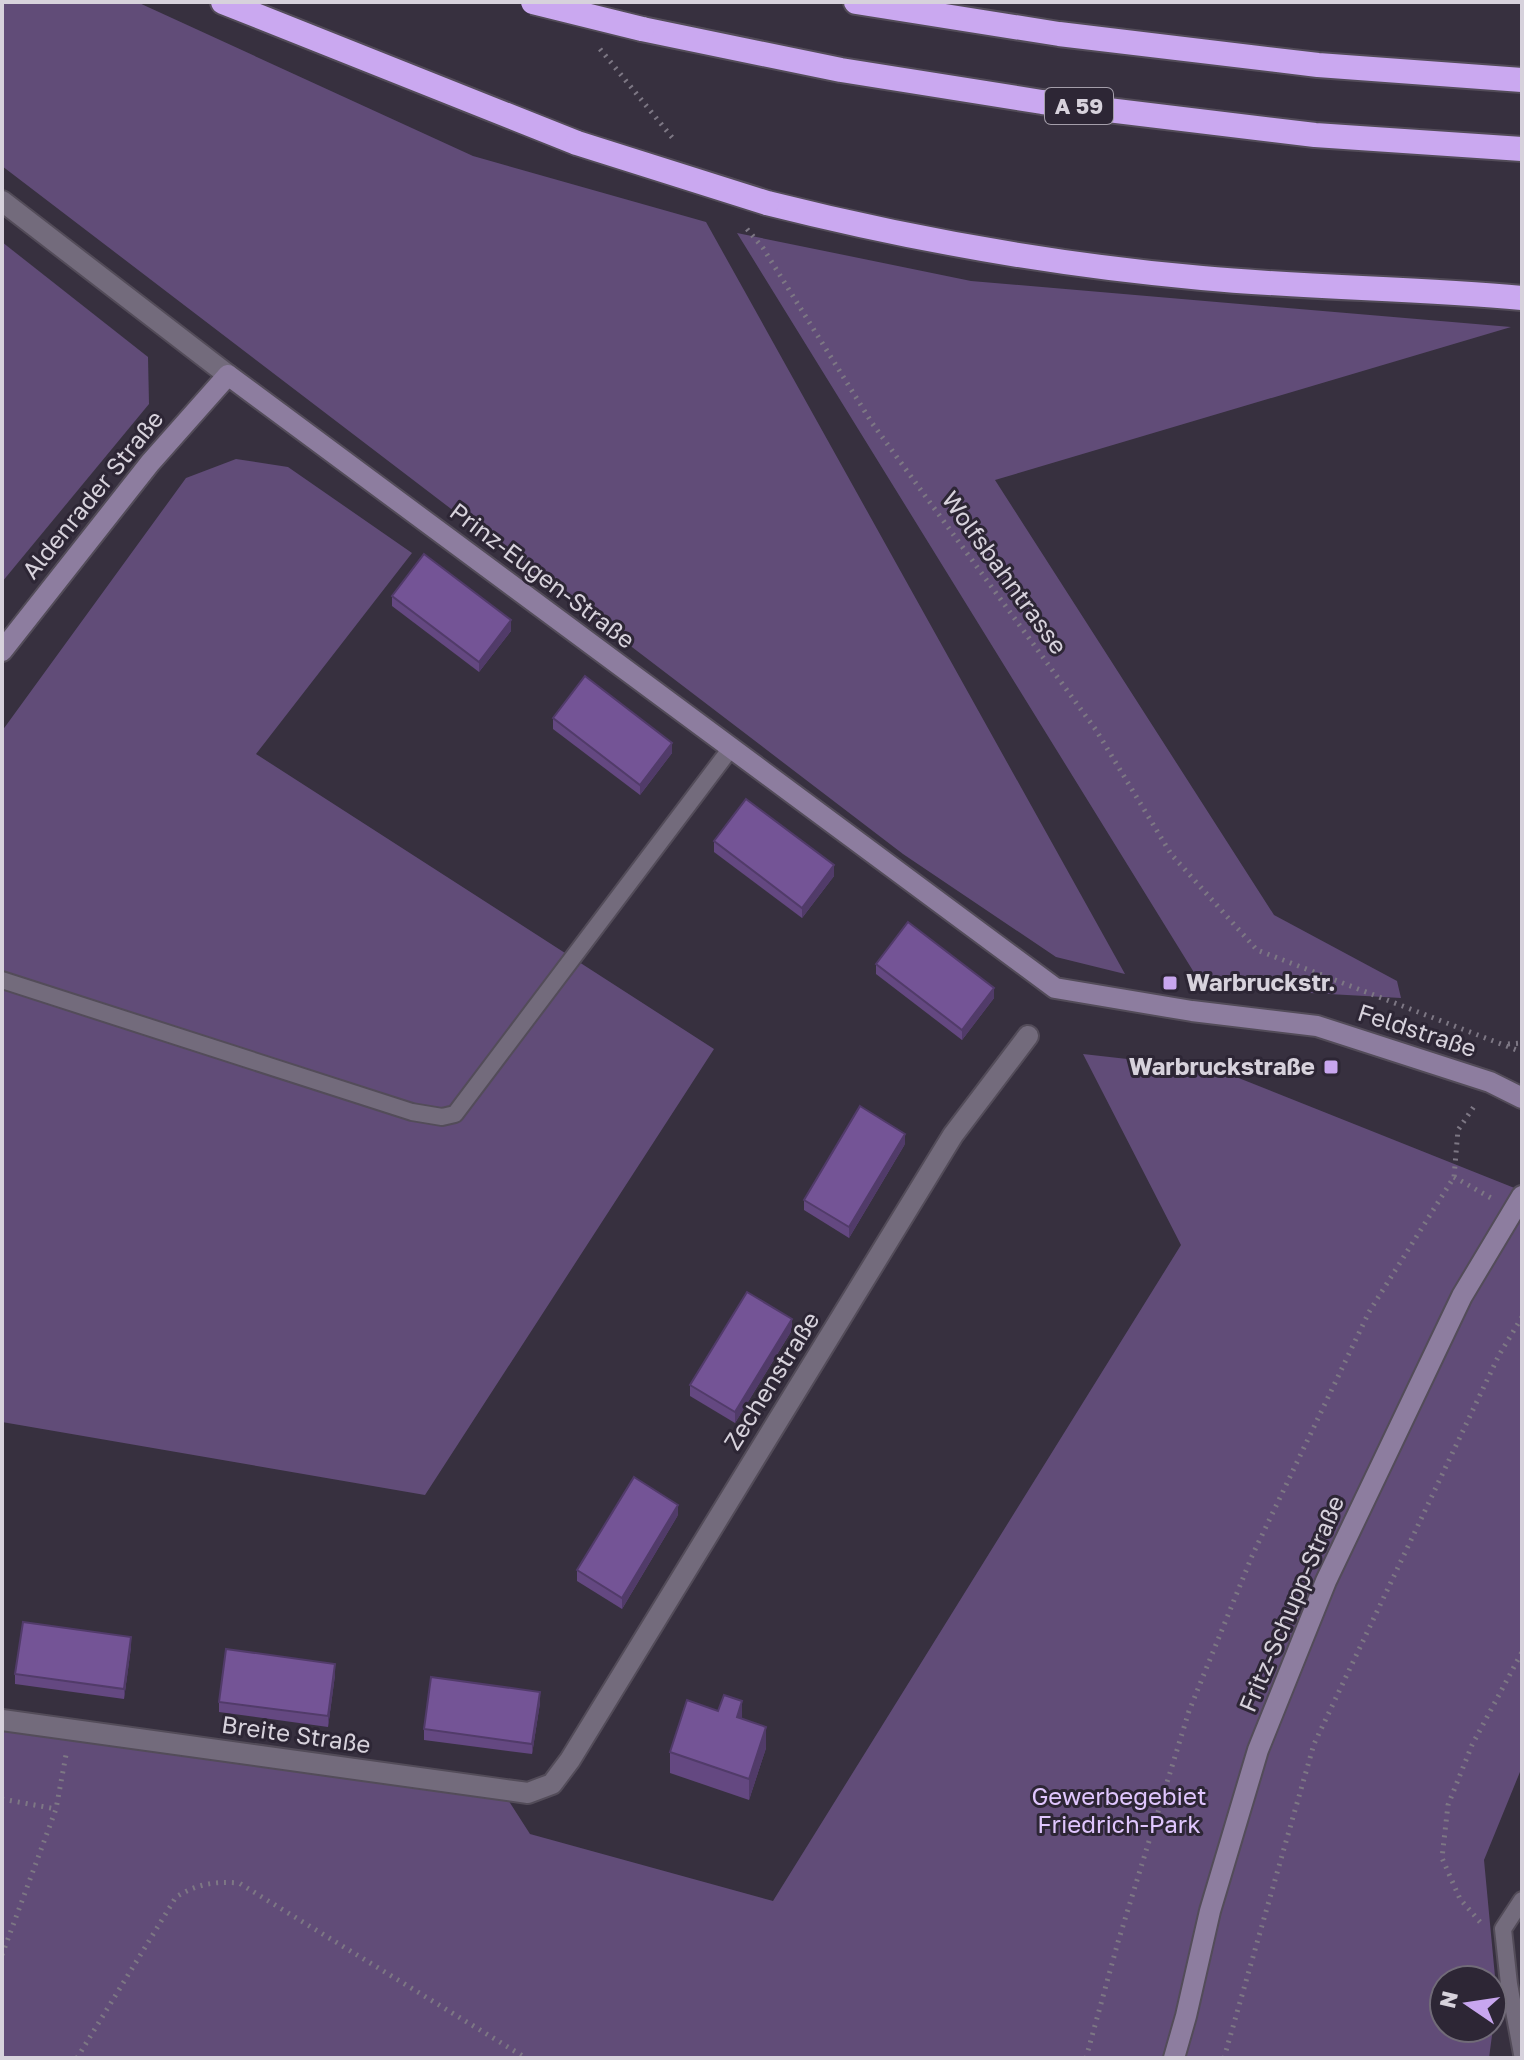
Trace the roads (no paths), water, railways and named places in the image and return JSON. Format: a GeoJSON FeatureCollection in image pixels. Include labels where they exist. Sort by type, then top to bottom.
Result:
{"type":"FeatureCollection","features":[{"type":"Feature","properties":{"kind":"highway"},"geometry":{"type":"LineString","coordinates":[[223,2],[577,143],[767,203],[868,228],[1073,265],[1204,279],[1522,298]]}},
{"type":"Feature","properties":{"kind":"highway","name":"A 59"},"geometry":{"type":"LineString","coordinates":[[533,2],[642,29],[841,70],[1042,102],[1315,135],[1522,149]]}},
{"type":"Feature","properties":{"kind":"highway"},"geometry":{"type":"LineString","coordinates":[[856,2],[1059,34],[1318,65],[1522,80]]}},
{"type":"Feature","properties":{"kind":"highway"},"geometry":{"type":"LineString","coordinates":[[1467,293],[1522,287]]}},
{"type":"Feature","properties":{"kind":"street","name":"Prinz-Eugen-Straße"},"geometry":{"type":"LineString","coordinates":[[2,201],[228,375],[1055,988]]}},
{"type":"Feature","properties":{"kind":"street","name":"Aldenrader Straße"},"geometry":{"type":"LineString","coordinates":[[2,651],[150,463],[228,375]]}},
{"type":"Feature","properties":{"kind":"street","name":"Feldstraße"},"geometry":{"type":"LineString","coordinates":[[1055,988],[1192,1011],[1317,1026],[1490,1082],[1522,1098]]}},
{"type":"Feature","properties":{"kind":"street","name":"Zechenstraße"},"geometry":{"type":"LineString","coordinates":[[570,1760],[953,1135],[1028,1036]]}},
{"type":"Feature","properties":{"kind":"street","name":"Fritz-Schupp-Straße"},"geometry":{"type":"LineString","coordinates":[[1174,2058],[1210,1911],[1258,1750],[1326,1581],[1462,1296],[1522,1196]]}},
{"type":"Feature","properties":{"kind":"street","name":"Breite Straße"},"geometry":{"type":"LineString","coordinates":[[2,1720],[528,1793],[552,1784],[570,1760]]}},
{"type":"Feature","properties":{"kind":"lane"},"geometry":{"type":"LineString","coordinates":[[2,980],[412,1112],[442,1117],[455,1114],[731,748]]}},
{"type":"Feature","properties":{"kind":"lane"},"geometry":{"type":"LineString","coordinates":[[1522,1900],[1503,1929],[1522,2054]]}},
{"type":"Feature","properties":{"kind":"place","name":"Warbruckstr."},"geometry":{"type":"Point","coordinates":[1170,983]}},
{"type":"Feature","properties":{"kind":"place","name":"Warbruckstraße"},"geometry":{"type":"Point","coordinates":[1331,1067]}},
{"type":"Feature","properties":{"kind":"park label","name":"Gewerbegebiet Friedrich-Park"},"geometry":{"type":"Point","coordinates":[1119,1811]}}]}
